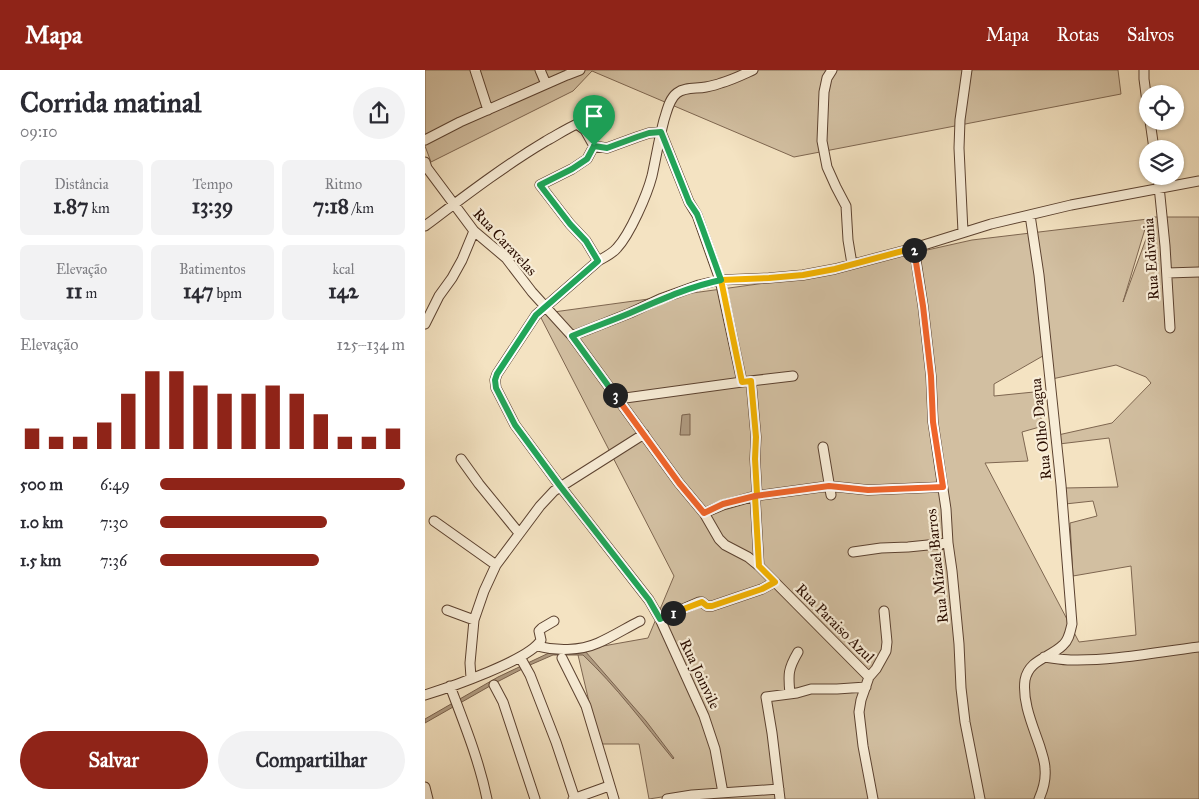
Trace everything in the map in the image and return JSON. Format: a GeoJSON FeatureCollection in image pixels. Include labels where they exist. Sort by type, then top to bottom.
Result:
{"type":"FeatureCollection","features":[{"type":"Feature","properties":{"kind":"street"},"geometry":{"type":"LineString","coordinates":[[475,70],[488,110]]}},
{"type":"Feature","properties":{"kind":"street"},"geometry":{"type":"LineString","coordinates":[[540,70],[546,84]]}},
{"type":"Feature","properties":{"kind":"street"},"geometry":{"type":"LineString","coordinates":[[425,140],[580,70]]}},
{"type":"Feature","properties":{"kind":"street"},"geometry":{"type":"LineString","coordinates":[[546,306],[598,261],[616,249],[628,231],[651,177],[668,106],[673,96],[685,89],[723,83],[753,70]]}},
{"type":"Feature","properties":{"kind":"street"},"geometry":{"type":"LineString","coordinates":[[831,70],[827,78],[825,92],[822,141],[827,167],[846,206],[848,240],[852,264]]}},
{"type":"Feature","properties":{"kind":"street"},"geometry":{"type":"LineString","coordinates":[[963,232],[959,148],[960,120],[967,70]]}},
{"type":"Feature","properties":{"kind":"street"},"geometry":{"type":"LineString","coordinates":[[1144,70],[1145,85]]}},
{"type":"Feature","properties":{"kind":"street"},"geometry":{"type":"LineString","coordinates":[[425,226],[493,175],[565,129],[577,124],[585,130],[594,146]]}},
{"type":"Feature","properties":{"kind":"street"},"geometry":{"type":"LineString","coordinates":[[594,146],[607,148],[649,133],[661,132]]}},
{"type":"Feature","properties":{"kind":"street"},"geometry":{"type":"LineString","coordinates":[[661,132],[689,202],[697,214],[721,280],[746,382],[756,437],[757,494],[755,496],[759,566]]}},
{"type":"Feature","properties":{"kind":"street"},"geometry":{"type":"LineString","coordinates":[[594,146],[587,159],[540,185],[570,224],[586,241],[598,261]]}},
{"type":"Feature","properties":{"kind":"street","name":"Rua Caravelas"},"geometry":{"type":"LineString","coordinates":[[425,162],[427,168],[474,230],[506,258],[532,292],[572,336]]}},
{"type":"Feature","properties":{"kind":"street"},"geometry":{"type":"LineString","coordinates":[[572,336],[660,299],[699,285],[721,280],[803,275],[835,269],[1030,215],[1199,180]]}},
{"type":"Feature","properties":{"kind":"street","name":"Rua Edivania"},"geometry":{"type":"LineString","coordinates":[[1160,185],[1170,328]]}},
{"type":"Feature","properties":{"kind":"street","name":"Rua Olho Dagua"},"geometry":{"type":"LineString","coordinates":[[1030,215],[1039,274],[1062,495],[1072,624],[1070,634],[1063,646],[1044,657]]}},
{"type":"Feature","properties":{"kind":"street"},"geometry":{"type":"LineString","coordinates":[[425,324],[439,296],[452,278],[474,230]]}},
{"type":"Feature","properties":{"kind":"street","name":"Rua Mizael Barros"},"geometry":{"type":"LineString","coordinates":[[914,248],[931,376],[933,422],[943,487],[965,722],[980,799]]}},
{"type":"Feature","properties":{"kind":"street"},"geometry":{"type":"LineString","coordinates":[[1167,273],[1199,272]]}},
{"type":"Feature","properties":{"kind":"street","name":"Rua Joinvile"},"geometry":{"type":"LineString","coordinates":[[546,306],[536,315],[497,374],[495,380],[496,388],[515,425],[649,600],[660,619],[705,716],[715,748],[723,793]]}},
{"type":"Feature","properties":{"kind":"street","name":"Rua Paraiso Azul"},"geometry":{"type":"LineString","coordinates":[[572,336],[679,483],[704,513],[719,539],[725,545],[748,557],[759,566],[869,677]]}},
{"type":"Feature","properties":{"kind":"street"},"geometry":{"type":"LineString","coordinates":[[618,399],[793,376]]}},
{"type":"Feature","properties":{"kind":"street"},"geometry":{"type":"LineString","coordinates":[[471,678],[470,663],[473,620],[495,565],[544,501],[560,486],[644,434]]}},
{"type":"Feature","properties":{"kind":"street"},"geometry":{"type":"LineString","coordinates":[[823,447],[830,490]]}},
{"type":"Feature","properties":{"kind":"street"},"geometry":{"type":"LineString","coordinates":[[461,459],[519,533]]}},
{"type":"Feature","properties":{"kind":"street"},"geometry":{"type":"LineString","coordinates":[[704,513],[723,504],[755,496],[830,490],[943,487]]}},
{"type":"Feature","properties":{"kind":"street"},"geometry":{"type":"LineString","coordinates":[[434,522],[495,565]]}},
{"type":"Feature","properties":{"kind":"street"},"geometry":{"type":"LineString","coordinates":[[853,552],[948,543]]}},
{"type":"Feature","properties":{"kind":"street"},"geometry":{"type":"LineString","coordinates":[[660,619],[699,602],[712,606],[762,589],[775,582]]}},
{"type":"Feature","properties":{"kind":"street"},"geometry":{"type":"LineString","coordinates":[[447,610],[473,620]]}},
{"type":"Feature","properties":{"kind":"street","name":"Rua Paraiso Azul"},"geometry":{"type":"LineString","coordinates":[[873,799],[859,712],[869,677],[886,651],[884,611]]}},
{"type":"Feature","properties":{"kind":"street"},"geometry":{"type":"LineString","coordinates":[[425,695],[471,678],[491,680],[523,663],[539,643],[539,631],[554,621]]}},
{"type":"Feature","properties":{"kind":"street"},"geometry":{"type":"LineString","coordinates":[[539,643],[550,649],[597,644],[639,621]]}},
{"type":"Feature","properties":{"kind":"street"},"geometry":{"type":"LineString","coordinates":[[1039,799],[1044,783],[1045,765],[1025,694],[1027,672],[1035,662],[1044,657],[1086,660],[1199,647]]}},
{"type":"Feature","properties":{"kind":"street"},"geometry":{"type":"LineString","coordinates":[[790,694],[789,671],[798,652]]}},
{"type":"Feature","properties":{"kind":"street"},"geometry":{"type":"LineString","coordinates":[[562,658],[585,706],[614,799]]}},
{"type":"Feature","properties":{"kind":"street"},"geometry":{"type":"LineString","coordinates":[[523,663],[530,674],[556,742],[574,799],[609,786]]}},
{"type":"Feature","properties":{"kind":"street"},"geometry":{"type":"LineString","coordinates":[[491,680],[503,702],[535,799]]}},
{"type":"Feature","properties":{"kind":"street"},"geometry":{"type":"LineString","coordinates":[[451,686],[482,776],[487,799]]}},
{"type":"Feature","properties":{"kind":"street"},"geometry":{"type":"LineString","coordinates":[[780,799],[766,697],[811,689],[866,687]]}},
{"type":"Feature","properties":{"kind":"street"},"geometry":{"type":"LineString","coordinates":[[425,787],[428,799]]}},
{"type":"Feature","properties":{"kind":"street"},"geometry":{"type":"LineString","coordinates":[[667,799],[693,795],[779,789]]}},
{"type":"Feature","properties":{"kind":"shaded area"},"geometry":{"type":"Polygon","coordinates":[[[425,70],[1118,70],[1121,94],[794,157],[592,71],[573,91],[431,162],[425,146],[425,70]]]}},
{"type":"Feature","properties":{"kind":"shaded area"},"geometry":{"type":"Polygon","coordinates":[[[1154,217],[1199,217],[1199,799],[697,799],[693,792],[649,799],[639,744],[599,744],[578,655],[592,648],[648,638],[674,576],[539,314],[802,278],[972,240],[1148,219],[1123,302],[1154,217]],[[1048,353],[994,384],[994,396],[1034,392],[1043,426],[1022,432],[1028,461],[985,463],[1079,642],[1136,635],[1131,566],[1073,576],[1070,523],[1097,516],[1093,501],[1065,504],[1064,488],[1118,487],[1109,438],[1059,444],[1058,435],[1112,423],[1151,383],[1146,377],[1116,365],[1052,379],[1048,353]]]}},
{"type":"Feature","properties":{"kind":"shaded area"},"geometry":{"type":"Polygon","coordinates":[[[690,414],[690,435],[680,435],[682,415],[690,414]]]}},
{"type":"Feature","properties":{"kind":"shaded area"},"geometry":{"type":"Polygon","coordinates":[[[585,651],[646,721],[673,759],[618,692],[583,655],[553,655],[497,682],[425,723],[425,719],[498,677],[551,652],[585,651]]]}},
{"type":"Feature","properties":{"kind":"route"},"geometry":{"type":"LineString","coordinates":[[594,146],[587,159],[540,185],[570,224],[586,241],[598,261],[536,315],[497,374],[495,380],[496,388],[515,425],[649,600],[660,619],[699,602],[712,606],[762,589],[775,582],[759,566],[755,496],[757,494],[756,437],[751,381],[742,382],[721,280],[803,275],[835,269],[914,248],[931,376],[933,422],[943,487],[868,490],[829,486],[755,496],[723,504],[704,513],[679,483],[572,336],[660,299],[699,285],[721,280],[697,214],[689,202],[661,132],[649,133],[607,148],[594,146]]}}]}
